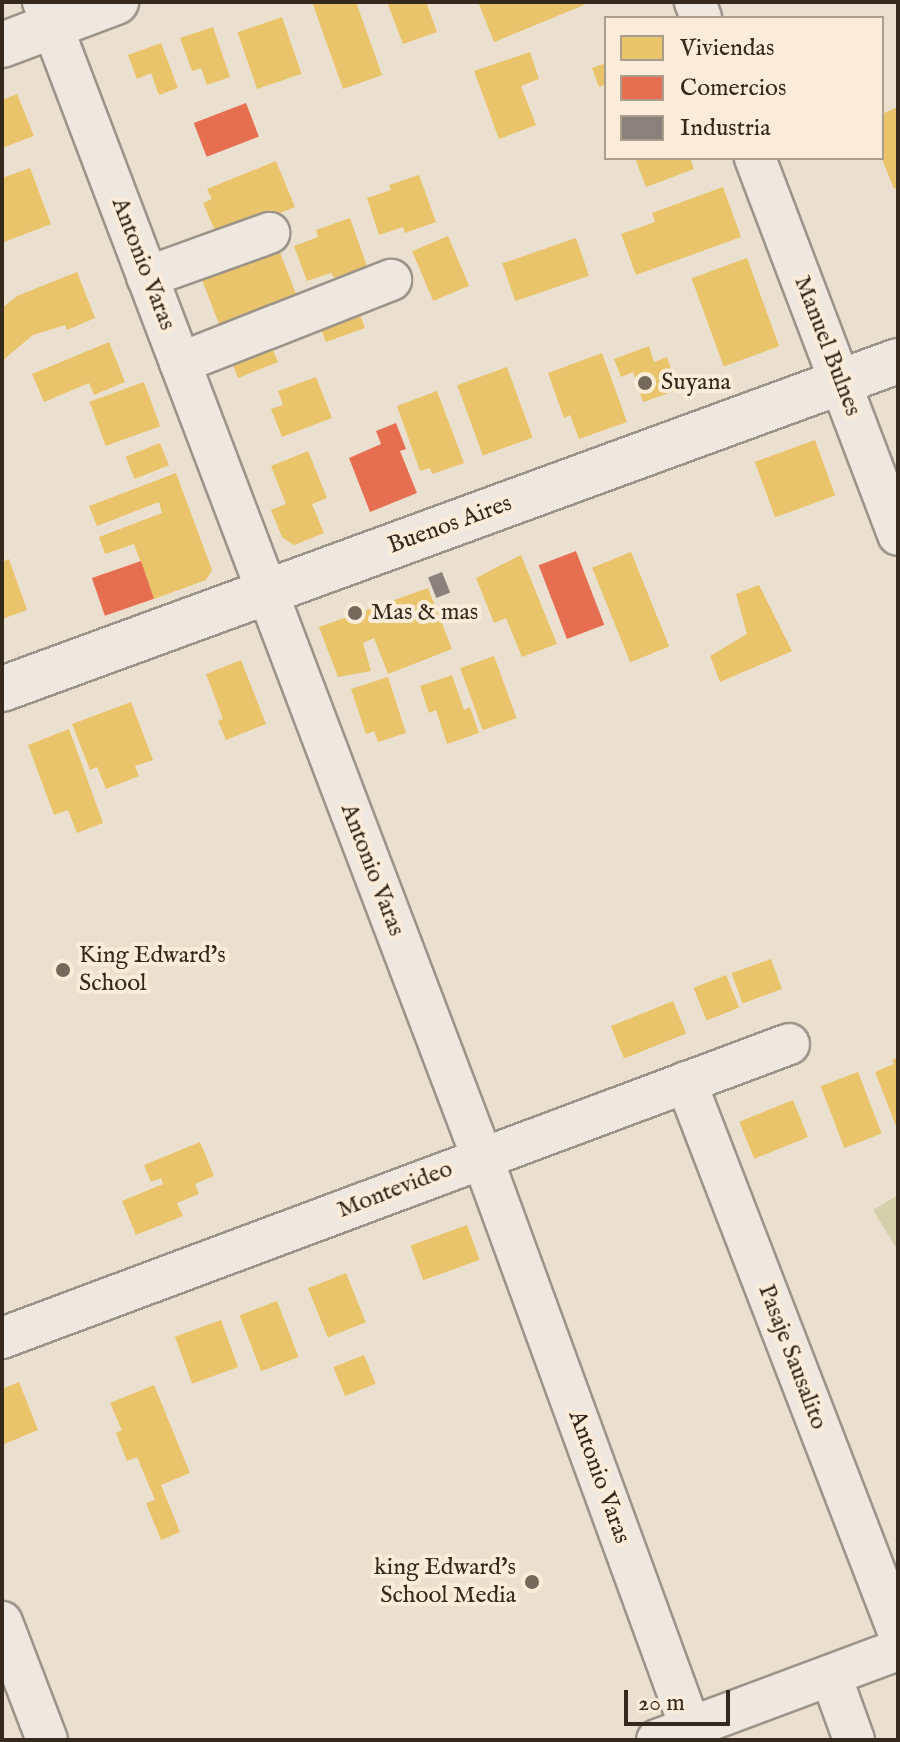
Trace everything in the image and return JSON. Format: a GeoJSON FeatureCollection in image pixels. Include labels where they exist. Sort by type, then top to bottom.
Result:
{"type":"FeatureCollection","features":[{"type":"Feature","properties":{"kind":"street"},"geometry":{"type":"LineString","coordinates":[[2,45],[48,14],[116,2]]}},
{"type":"Feature","properties":{"kind":"street","name":"Antonio Varas"},"geometry":{"type":"LineString","coordinates":[[48,14],[482,1157],[681,1736]]}},
{"type":"Feature","properties":{"kind":"street","name":"Manuel Bulnes"},"geometry":{"type":"LineString","coordinates":[[756,160],[898,535]]}},
{"type":"Feature","properties":{"kind":"street"},"geometry":{"type":"LineString","coordinates":[[147,277],[269,233]]}},
{"type":"Feature","properties":{"kind":"street"},"geometry":{"type":"LineString","coordinates":[[180,363],[391,280]]}},
{"type":"Feature","properties":{"kind":"street","name":"Buenos Aires"},"geometry":{"type":"LineString","coordinates":[[2,689],[898,361]]}},
{"type":"Feature","properties":{"kind":"street","name":"Montevideo"},"geometry":{"type":"LineString","coordinates":[[2,1338],[789,1044]]}},
{"type":"Feature","properties":{"kind":"street","name":"Pasaje Sausalito"},"geometry":{"type":"LineString","coordinates":[[686,1082],[898,1631]]}},
{"type":"Feature","properties":{"kind":"street"},"geometry":{"type":"LineString","coordinates":[[2,1622],[47,1740]]}},
{"type":"Feature","properties":{"kind":"street"},"geometry":{"type":"LineString","coordinates":[[681,1736],[898,1650]]}},
{"type":"Feature","properties":{"kind":"street"},"geometry":{"type":"LineString","coordinates":[[831,1676],[854,1740]]}},
{"type":"Feature","properties":{"kind":"shaded area"},"geometry":{"type":"Polygon","coordinates":[[[898,1195],[898,1251],[873,1210],[898,1195]]]}},
{"type":"Feature","properties":{"kind":"building: Viviendas"},"geometry":{"type":"Polygon","coordinates":[[[312,2],[356,2],[382,75],[343,89],[312,2]]]}},
{"type":"Feature","properties":{"kind":"building: Viviendas"},"geometry":{"type":"Polygon","coordinates":[[[387,2],[426,2],[437,32],[403,44],[387,2]]]}},
{"type":"Feature","properties":{"kind":"building: Viviendas"},"geometry":{"type":"Polygon","coordinates":[[[478,2],[583,2],[584,5],[494,42],[478,2]]]}},
{"type":"Feature","properties":{"kind":"building: Viviendas"},"geometry":{"type":"Polygon","coordinates":[[[282,17],[302,74],[257,89],[238,32],[282,17]]]}},
{"type":"Feature","properties":{"kind":"building: Viviendas"},"geometry":{"type":"Polygon","coordinates":[[[213,27],[230,77],[207,85],[201,68],[192,71],[180,38],[213,27]]]}},
{"type":"Feature","properties":{"kind":"building: Viviendas"},"geometry":{"type":"Polygon","coordinates":[[[161,43],[178,88],[159,95],[151,73],[137,79],[128,55],[161,43]]]}},
{"type":"Feature","properties":{"kind":"building: Viviendas"},"geometry":{"type":"Polygon","coordinates":[[[530,52],[539,79],[521,86],[536,125],[499,139],[474,71],[530,52]]]}},
{"type":"Feature","properties":{"kind":"building: Viviendas"},"geometry":{"type":"Polygon","coordinates":[[[604,64],[604,85],[599,87],[592,68],[604,64]]]}},
{"type":"Feature","properties":{"kind":"building: Viviendas"},"geometry":{"type":"Polygon","coordinates":[[[17,94],[34,136],[2,148],[2,100],[17,94]]]}},
{"type":"Feature","properties":{"kind":"building: Viviendas"},"geometry":{"type":"Polygon","coordinates":[[[898,107],[898,187],[894,189],[882,160],[884,113],[898,107]]]}},
{"type":"Feature","properties":{"kind":"building: Viviendas"},"geometry":{"type":"Polygon","coordinates":[[[636,160],[691,160],[694,169],[646,187],[636,160]]]}},
{"type":"Feature","properties":{"kind":"building: Viviendas"},"geometry":{"type":"Polygon","coordinates":[[[276,161],[295,207],[218,238],[203,203],[212,199],[207,189],[276,161]]]}},
{"type":"Feature","properties":{"kind":"building: Viviendas"},"geometry":{"type":"Polygon","coordinates":[[[30,168],[51,224],[4,242],[2,178],[30,168]]]}},
{"type":"Feature","properties":{"kind":"building: Viviendas"},"geometry":{"type":"Polygon","coordinates":[[[419,175],[436,222],[405,233],[403,227],[379,235],[367,198],[391,190],[389,185],[419,175]]]}},
{"type":"Feature","properties":{"kind":"building: Viviendas"},"geometry":{"type":"Polygon","coordinates":[[[723,187],[741,237],[636,275],[621,234],[655,222],[652,213],[723,187]]]}},
{"type":"Feature","properties":{"kind":"building: Viviendas"},"geometry":{"type":"Polygon","coordinates":[[[350,218],[367,266],[334,278],[331,273],[307,281],[294,246],[318,237],[316,230],[350,218]]]}},
{"type":"Feature","properties":{"kind":"building: Viviendas"},"geometry":{"type":"Polygon","coordinates":[[[448,236],[469,286],[433,301],[412,251],[448,236]]]}},
{"type":"Feature","properties":{"kind":"building: Viviendas"},"geometry":{"type":"Polygon","coordinates":[[[576,238],[589,276],[515,301],[502,263],[576,238]]]}},
{"type":"Feature","properties":{"kind":"building: Viviendas"},"geometry":{"type":"Polygon","coordinates":[[[279,250],[300,304],[261,319],[257,310],[219,324],[202,280],[279,250]]]}},
{"type":"Feature","properties":{"kind":"building: Viviendas"},"geometry":{"type":"Polygon","coordinates":[[[747,258],[779,346],[724,367],[692,278],[747,258]]]}},
{"type":"Feature","properties":{"kind":"building: Viviendas"},"geometry":{"type":"Polygon","coordinates":[[[77,272],[95,318],[67,330],[65,325],[33,335],[2,361],[2,308],[17,296],[77,272]]]}},
{"type":"Feature","properties":{"kind":"building: Viviendas"},"geometry":{"type":"Polygon","coordinates":[[[355,301],[365,328],[326,342],[318,322],[355,301]]]}},
{"type":"Feature","properties":{"kind":"building: Viviendas"},"geometry":{"type":"Polygon","coordinates":[[[266,333],[278,362],[238,378],[229,355],[266,333]]]}},
{"type":"Feature","properties":{"kind":"building: Viviendas"},"geometry":{"type":"Polygon","coordinates":[[[109,342],[125,382],[94,395],[89,383],[44,402],[32,374],[109,342]]]}},
{"type":"Feature","properties":{"kind":"building: Viviendas"},"geometry":{"type":"Polygon","coordinates":[[[649,346],[654,362],[667,357],[678,390],[643,402],[633,372],[621,377],[614,359],[649,346]]]}},
{"type":"Feature","properties":{"kind":"building: Viviendas"},"geometry":{"type":"Polygon","coordinates":[[[602,353],[627,422],[579,439],[570,415],[564,418],[548,373],[602,353]]]}},
{"type":"Feature","properties":{"kind":"building: Viviendas"},"geometry":{"type":"Polygon","coordinates":[[[507,367],[533,437],[483,456],[457,385],[507,367]]]}},
{"type":"Feature","properties":{"kind":"building: Viviendas"},"geometry":{"type":"Polygon","coordinates":[[[316,377],[332,418],[282,437],[271,409],[283,405],[278,391],[316,377]]]}},
{"type":"Feature","properties":{"kind":"building: Viviendas"},"geometry":{"type":"Polygon","coordinates":[[[144,382],[160,426],[106,446],[89,402],[144,382]]]}},
{"type":"Feature","properties":{"kind":"building: Viviendas"},"geometry":{"type":"Polygon","coordinates":[[[437,391],[464,463],[432,474],[430,468],[420,471],[397,406],[437,391]]]}},
{"type":"Feature","properties":{"kind":"building: Viviendas"},"geometry":{"type":"Polygon","coordinates":[[[815,440],[835,495],[775,517],[755,462],[815,440]]]}},
{"type":"Feature","properties":{"kind":"building: Viviendas"},"geometry":{"type":"Polygon","coordinates":[[[160,443],[169,465],[135,479],[126,457],[160,443]]]}},
{"type":"Feature","properties":{"kind":"building: Viviendas"},"geometry":{"type":"Polygon","coordinates":[[[308,451],[327,498],[312,504],[324,533],[294,545],[282,537],[271,510],[286,504],[271,466],[308,451]]]}},
{"type":"Feature","properties":{"kind":"building: Viviendas"},"geometry":{"type":"Polygon","coordinates":[[[176,473],[212,570],[206,580],[154,599],[134,544],[105,554],[99,537],[162,513],[159,502],[97,526],[89,506],[176,473]]]}},
{"type":"Feature","properties":{"kind":"building: Viviendas"},"geometry":{"type":"Polygon","coordinates":[[[631,552],[669,647],[630,662],[592,568],[631,552]]]}},
{"type":"Feature","properties":{"kind":"building: Viviendas"},"geometry":{"type":"Polygon","coordinates":[[[521,555],[557,644],[522,657],[506,618],[494,623],[476,578],[521,555]]]}},
{"type":"Feature","properties":{"kind":"building: Viviendas"},"geometry":{"type":"Polygon","coordinates":[[[9,559],[27,610],[2,619],[2,562],[9,559]]]}},
{"type":"Feature","properties":{"kind":"building: Viviendas"},"geometry":{"type":"Polygon","coordinates":[[[759,585],[792,651],[720,682],[710,656],[747,634],[736,594],[759,585]]]}},
{"type":"Feature","properties":{"kind":"building: Viviendas"},"geometry":{"type":"Polygon","coordinates":[[[428,588],[452,649],[388,674],[374,638],[363,643],[371,671],[338,677],[319,627],[428,588]]]}},
{"type":"Feature","properties":{"kind":"building: Viviendas"},"geometry":{"type":"Polygon","coordinates":[[[494,656],[517,718],[483,730],[460,668],[494,656]]]}},
{"type":"Feature","properties":{"kind":"building: Viviendas"},"geometry":{"type":"Polygon","coordinates":[[[241,660],[266,724],[226,740],[218,721],[223,719],[206,674],[241,660]]]}},
{"type":"Feature","properties":{"kind":"building: Viviendas"},"geometry":{"type":"Polygon","coordinates":[[[452,675],[464,710],[470,707],[479,733],[447,744],[436,710],[429,713],[420,686],[452,675]]]}},
{"type":"Feature","properties":{"kind":"building: Viviendas"},"geometry":{"type":"Polygon","coordinates":[[[388,677],[406,733],[378,742],[374,731],[366,734],[351,689],[388,677]]]}},
{"type":"Feature","properties":{"kind":"building: Viviendas"},"geometry":{"type":"Polygon","coordinates":[[[131,702],[153,760],[135,766],[139,776],[106,789],[97,767],[90,770],[72,724],[131,702]]]}},
{"type":"Feature","properties":{"kind":"building: Viviendas"},"geometry":{"type":"Polygon","coordinates":[[[69,729],[103,823],[77,833],[68,810],[54,815],[28,745],[69,729]]]}},
{"type":"Feature","properties":{"kind":"building: Viviendas"},"geometry":{"type":"Polygon","coordinates":[[[771,959],[782,989],[742,1003],[732,973],[771,959]]]}},
{"type":"Feature","properties":{"kind":"building: Viviendas"},"geometry":{"type":"Polygon","coordinates":[[[726,975],[739,1007],[707,1021],[694,988],[726,975]]]}},
{"type":"Feature","properties":{"kind":"building: Viviendas"},"geometry":{"type":"Polygon","coordinates":[[[673,1001],[686,1033],[624,1059],[611,1026],[673,1001]]]}},
{"type":"Feature","properties":{"kind":"building: Viviendas"},"geometry":{"type":"Polygon","coordinates":[[[898,1057],[898,1131],[875,1072],[894,1064],[892,1060],[898,1057]]]}},
{"type":"Feature","properties":{"kind":"building: Viviendas"},"geometry":{"type":"Polygon","coordinates":[[[858,1072],[882,1134],[844,1148],[821,1086],[858,1072]]]}},
{"type":"Feature","properties":{"kind":"building: Viviendas"},"geometry":{"type":"Polygon","coordinates":[[[793,1100],[808,1137],[754,1159],[739,1122],[793,1100]]]}},
{"type":"Feature","properties":{"kind":"building: Viviendas"},"geometry":{"type":"Polygon","coordinates":[[[200,1142],[214,1176],[195,1184],[199,1194],[177,1203],[183,1216],[136,1235],[122,1201],[163,1184],[161,1178],[151,1182],[144,1165],[200,1142]]]}},
{"type":"Feature","properties":{"kind":"building: Viviendas"},"geometry":{"type":"Polygon","coordinates":[[[467,1225],[480,1260],[423,1280],[411,1246],[467,1225]]]}},
{"type":"Feature","properties":{"kind":"building: Viviendas"},"geometry":{"type":"Polygon","coordinates":[[[346,1273],[366,1322],[328,1337],[308,1288],[346,1273]]]}},
{"type":"Feature","properties":{"kind":"building: Viviendas"},"geometry":{"type":"Polygon","coordinates":[[[277,1301],[299,1357],[261,1371],[240,1315],[277,1301]]]}},
{"type":"Feature","properties":{"kind":"building: Viviendas"},"geometry":{"type":"Polygon","coordinates":[[[221,1320],[238,1367],[192,1384],[175,1337],[221,1320]]]}},
{"type":"Feature","properties":{"kind":"building: Viviendas"},"geometry":{"type":"Polygon","coordinates":[[[364,1355],[376,1384],[345,1396],[333,1367],[364,1355]]]}},
{"type":"Feature","properties":{"kind":"building: Viviendas"},"geometry":{"type":"Polygon","coordinates":[[[19,1382],[38,1430],[2,1445],[2,1389],[19,1382]]]}},
{"type":"Feature","properties":{"kind":"building: Viviendas"},"geometry":{"type":"Polygon","coordinates":[[[154,1385],[190,1473],[161,1485],[180,1532],[161,1540],[146,1503],[155,1500],[137,1457],[127,1461],[116,1433],[122,1430],[110,1403],[154,1385]]]}},
{"type":"Feature","properties":{"kind":"building: Comercios"},"geometry":{"type":"Polygon","coordinates":[[[246,103],[259,137],[207,157],[194,123],[246,103]]]}},
{"type":"Feature","properties":{"kind":"building: Comercios"},"geometry":{"type":"Polygon","coordinates":[[[396,423],[406,449],[400,451],[417,493],[370,512],[349,458],[381,444],[376,431],[396,423]]]}},
{"type":"Feature","properties":{"kind":"building: Comercios"},"geometry":{"type":"Polygon","coordinates":[[[576,551],[604,625],[567,639],[539,565],[576,551]]]}},
{"type":"Feature","properties":{"kind":"building: Comercios"},"geometry":{"type":"Polygon","coordinates":[[[141,561],[154,599],[105,616],[92,578],[141,561]]]}},
{"type":"Feature","properties":{"kind":"building: Industria"},"geometry":{"type":"Polygon","coordinates":[[[442,572],[450,592],[436,598],[428,578],[442,572]]]}},
{"type":"Feature","properties":{"kind":"place","name":"Suyana"},"geometry":{"type":"Point","coordinates":[645,383]}},
{"type":"Feature","properties":{"kind":"place","name":"Mas & mas"},"geometry":{"type":"Point","coordinates":[355,613]}},
{"type":"Feature","properties":{"kind":"place","name":"King Edward's School"},"geometry":{"type":"Point","coordinates":[63,970]}},
{"type":"Feature","properties":{"kind":"place","name":"king Edward's School Media"},"geometry":{"type":"Point","coordinates":[532,1582]}}]}
